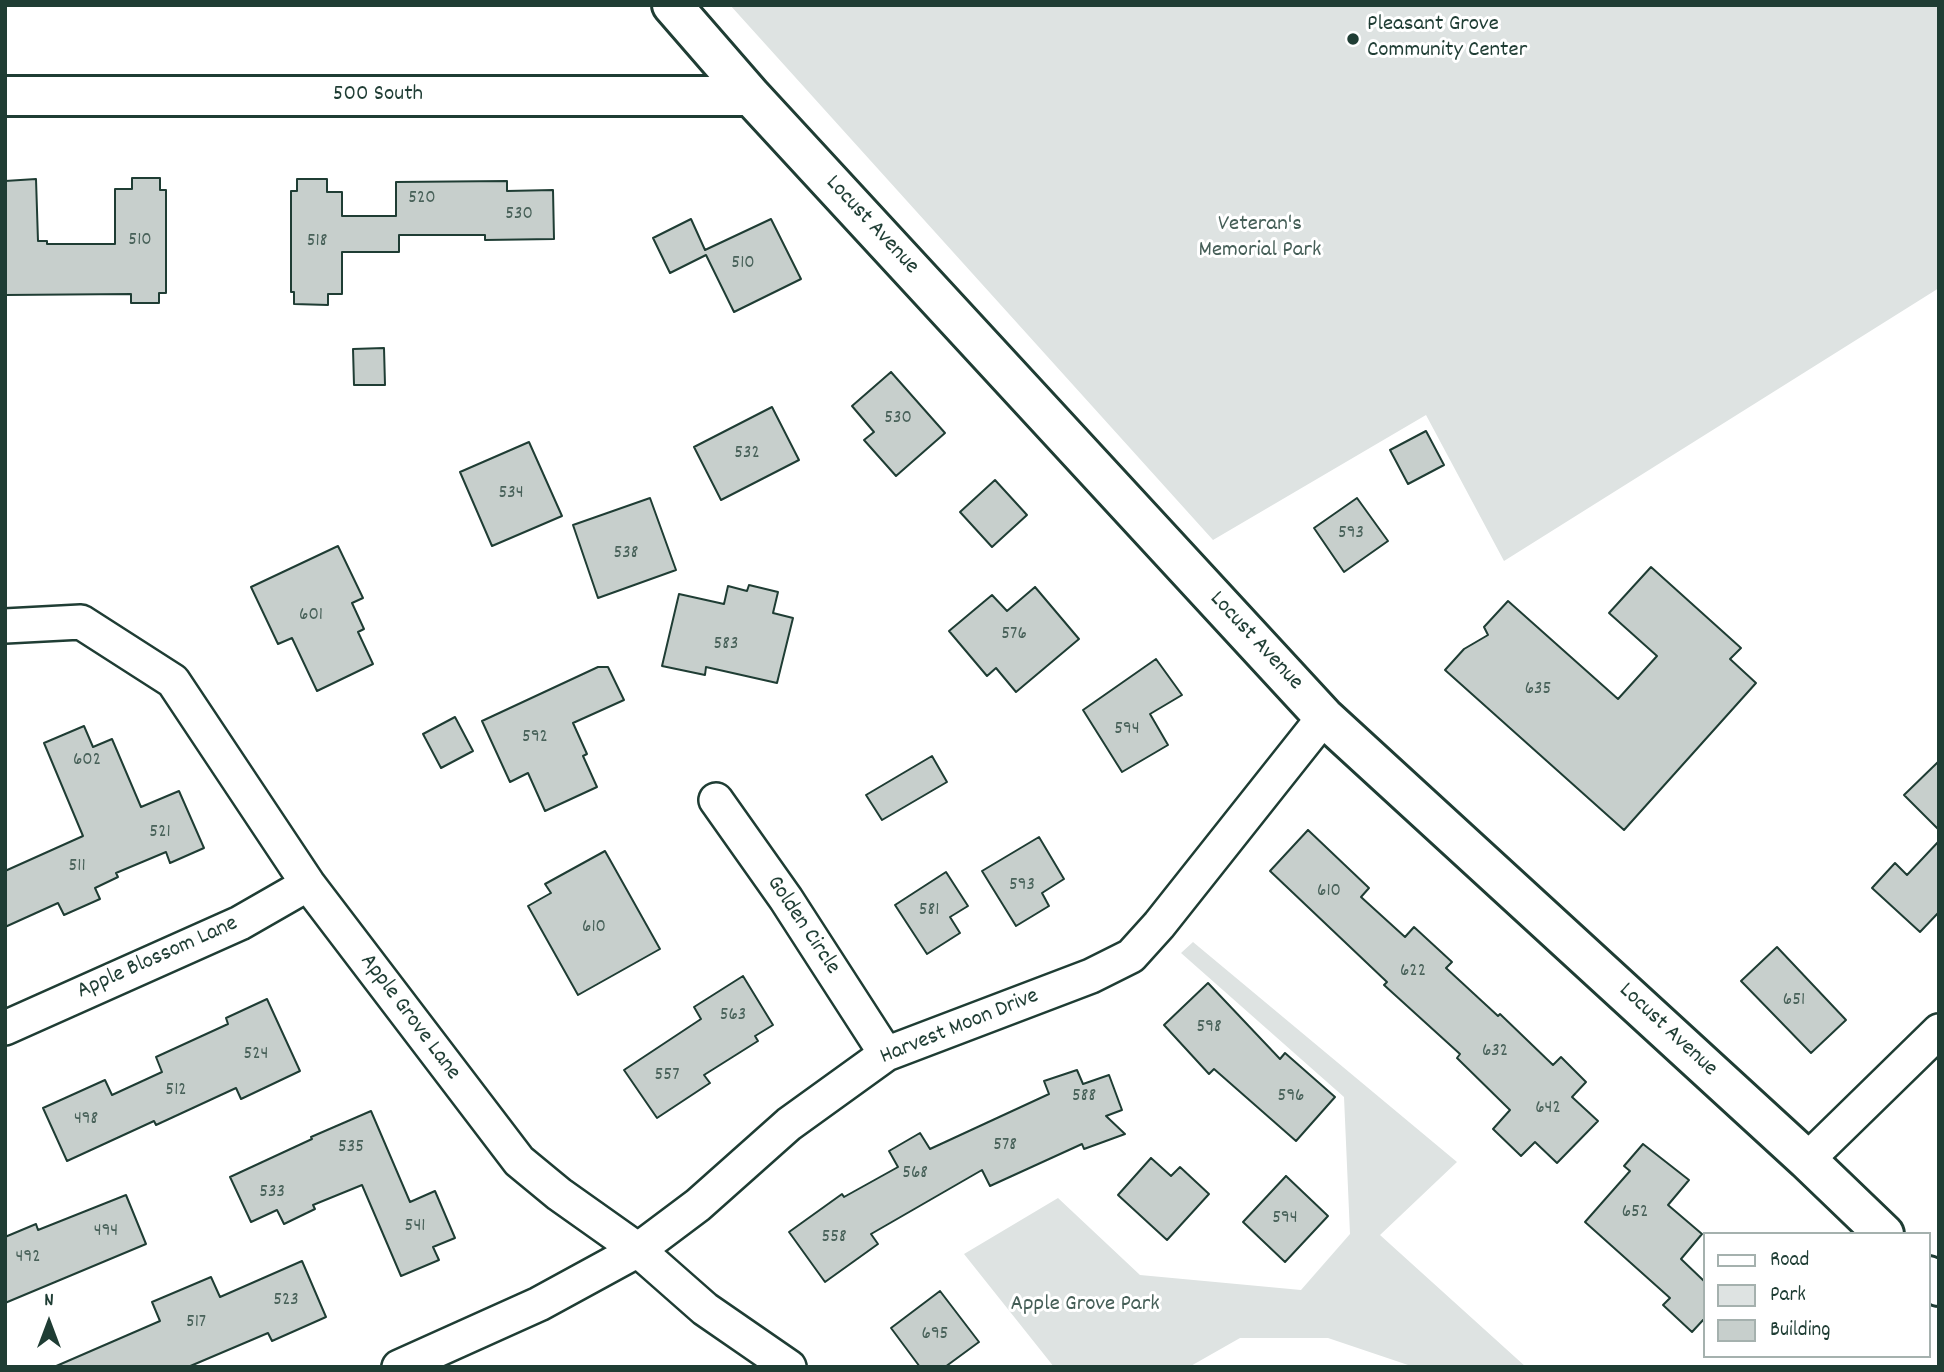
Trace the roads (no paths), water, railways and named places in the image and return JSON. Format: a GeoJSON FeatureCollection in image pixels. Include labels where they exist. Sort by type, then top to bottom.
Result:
{"type":"FeatureCollection","features":[{"type":"Feature","properties":{"kind":"street","name":"Locust Avenue"},"geometry":{"type":"LineString","coordinates":[[672,5],[751,96],[1324,717],[1882,1232]]}},
{"type":"Feature","properties":{"kind":"street","name":"500 South"},"geometry":{"type":"LineString","coordinates":[[5,96],[751,96]]}},
{"type":"Feature","properties":{"kind":"street","name":"Apple Grove Lane"},"geometry":{"type":"LineString","coordinates":[[5,626],[81,622],[173,681],[307,884],[519,1161],[559,1194],[638,1250],[705,1309],[789,1367]]}},
{"type":"Feature","properties":{"kind":"street","name":"Harvest Moon Drive"},"geometry":{"type":"LineString","coordinates":[[399,1367],[539,1304],[638,1250],[698,1205],[789,1124],[886,1054],[1091,976],[1131,956],[1159,925],[1324,717]]}},
{"type":"Feature","properties":{"kind":"street","name":"Golden Circle"},"geometry":{"type":"LineString","coordinates":[[716,800],[786,900],[886,1054]]}},
{"type":"Feature","properties":{"kind":"street","name":"Apple Blossom Lane"},"geometry":{"type":"LineString","coordinates":[[5,1028],[240,923],[307,884]]}},
{"type":"Feature","properties":{"kind":"street"},"geometry":{"type":"LineString","coordinates":[[1807,1160],[1939,1031]]}},
{"type":"Feature","properties":{"kind":"place","name":"Pleasant Grove Community Center"},"geometry":{"type":"Point","coordinates":[1353,39]}},
{"type":"Feature","properties":{"kind":"park label","name":"Veteran's Memorial Park"},"geometry":{"type":"Point","coordinates":[1260,239]}},
{"type":"Feature","properties":{"kind":"park label","name":"Apple Grove Park"},"geometry":{"type":"Point","coordinates":[1085,1306]}}]}
